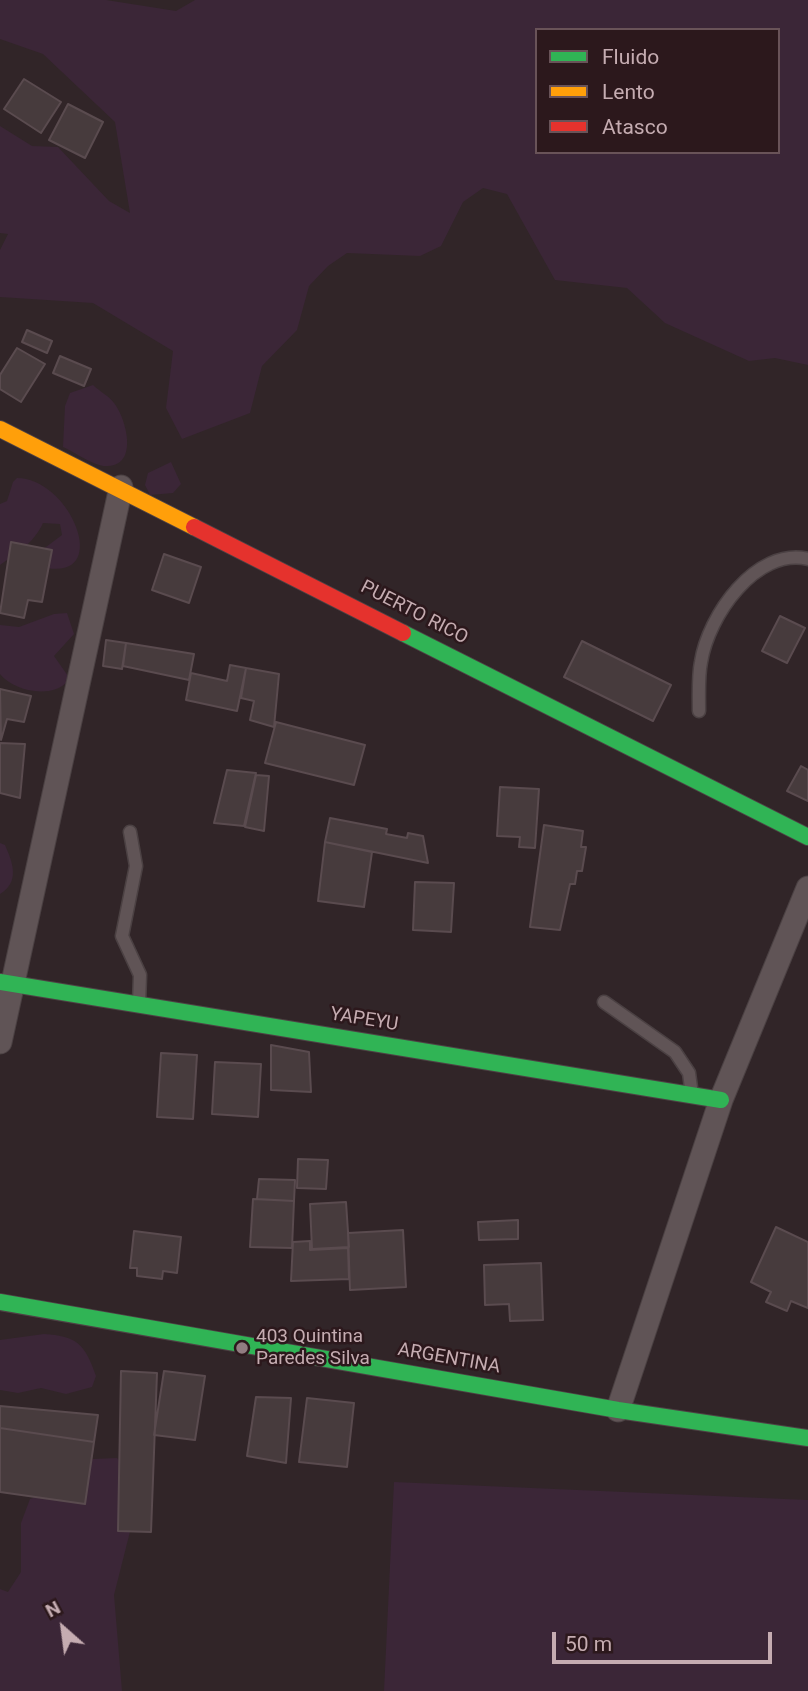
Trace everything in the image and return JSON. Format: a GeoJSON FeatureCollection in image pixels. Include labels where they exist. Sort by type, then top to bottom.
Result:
{"type":"FeatureCollection","features":[{"type":"Feature","properties":{"kind":"street","name":"PUERTO RICO"},"geometry":{"type":"LineString","coordinates":[[0,429],[121,487],[808,837]]}},
{"type":"Feature","properties":{"kind":"street"},"geometry":{"type":"LineString","coordinates":[[0,1042],[6,983],[121,487]]}},
{"type":"Feature","properties":{"kind":"street"},"geometry":{"type":"LineString","coordinates":[[618,1410],[721,1100],[808,888]]}},
{"type":"Feature","properties":{"kind":"street","name":"YAPEYU"},"geometry":{"type":"LineString","coordinates":[[6,983],[721,1100]]}},
{"type":"Feature","properties":{"kind":"street","name":"ARGENTINA"},"geometry":{"type":"LineString","coordinates":[[0,1302],[618,1410],[808,1438]]}},
{"type":"Feature","properties":{"kind":"lane"},"geometry":{"type":"LineString","coordinates":[[699,710],[701,662],[710,632],[730,601],[751,576],[776,559],[796,556],[808,559]]}},
{"type":"Feature","properties":{"kind":"lane"},"geometry":{"type":"LineString","coordinates":[[130,832],[136,866],[122,936],[140,975],[139,1004]]}},
{"type":"Feature","properties":{"kind":"lane"},"geometry":{"type":"LineString","coordinates":[[604,1002],[675,1052],[690,1073],[692,1095]]}},
{"type":"Feature","properties":{"kind":"shaded area"},"geometry":{"type":"Polygon","coordinates":[[[0,0],[106,0],[176,11],[195,0],[808,0],[808,365],[775,358],[749,361],[665,323],[627,288],[555,280],[507,194],[483,188],[463,202],[441,246],[420,256],[347,253],[328,266],[309,286],[297,330],[262,366],[250,413],[182,439],[166,408],[173,351],[93,303],[0,297],[0,250],[8,234],[0,233],[0,126],[32,146],[58,147],[109,201],[130,213],[115,122],[43,54],[0,39],[0,0]]]}},
{"type":"Feature","properties":{"kind":"shaded area"},"geometry":{"type":"Polygon","coordinates":[[[93,385],[112,400],[126,429],[127,450],[118,464],[103,466],[63,447],[65,406],[70,393],[93,385]]]}},
{"type":"Feature","properties":{"kind":"shaded area"},"geometry":{"type":"Polygon","coordinates":[[[171,462],[181,484],[173,493],[150,495],[145,485],[148,473],[171,462]]]}},
{"type":"Feature","properties":{"kind":"shaded area"},"geometry":{"type":"Polygon","coordinates":[[[17,478],[36,482],[53,494],[67,509],[76,527],[80,544],[77,559],[67,567],[47,568],[42,550],[62,535],[60,524],[43,523],[30,542],[0,565],[0,504],[7,501],[17,478]]]}},
{"type":"Feature","properties":{"kind":"shaded area"},"geometry":{"type":"Polygon","coordinates":[[[67,613],[74,634],[54,656],[68,676],[67,682],[52,690],[32,691],[14,685],[0,674],[0,625],[19,627],[54,614],[67,613]]]}},
{"type":"Feature","properties":{"kind":"shaded area"},"geometry":{"type":"Polygon","coordinates":[[[0,843],[5,845],[13,872],[10,884],[0,894],[0,843]]]}},
{"type":"Feature","properties":{"kind":"shaded area"},"geometry":{"type":"Polygon","coordinates":[[[44,1334],[72,1340],[83,1349],[96,1376],[92,1387],[66,1394],[41,1388],[18,1393],[0,1390],[0,1340],[44,1334]]]}},
{"type":"Feature","properties":{"kind":"shaded area"},"geometry":{"type":"Polygon","coordinates":[[[117,1458],[134,1477],[138,1500],[114,1595],[122,1691],[0,1691],[0,1589],[8,1592],[21,1572],[21,1523],[30,1499],[54,1491],[93,1459],[117,1458]]]}},
{"type":"Feature","properties":{"kind":"shaded area"},"geometry":{"type":"Polygon","coordinates":[[[394,1482],[808,1500],[808,1691],[384,1691],[394,1482]]]}},
{"type":"Feature","properties":{"kind":"building"},"geometry":{"type":"Polygon","coordinates":[[[24,79],[61,102],[41,133],[4,109],[24,79]]]}},
{"type":"Feature","properties":{"kind":"building"},"geometry":{"type":"Polygon","coordinates":[[[68,104],[103,122],[85,158],[49,140],[68,104]]]}},
{"type":"Feature","properties":{"kind":"building"},"geometry":{"type":"Polygon","coordinates":[[[27,330],[52,341],[47,353],[22,342],[27,330]]]}},
{"type":"Feature","properties":{"kind":"building"},"geometry":{"type":"Polygon","coordinates":[[[17,348],[45,364],[21,402],[0,389],[0,375],[17,348]]]}},
{"type":"Feature","properties":{"kind":"building"},"geometry":{"type":"Polygon","coordinates":[[[60,356],[91,369],[84,386],[53,373],[60,356]]]}},
{"type":"Feature","properties":{"kind":"building"},"geometry":{"type":"Polygon","coordinates":[[[11,542],[52,550],[42,602],[28,600],[24,618],[0,613],[11,542]]]}},
{"type":"Feature","properties":{"kind":"building"},"geometry":{"type":"Polygon","coordinates":[[[164,554],[201,567],[189,603],[152,590],[164,554]]]}},
{"type":"Feature","properties":{"kind":"building"},"geometry":{"type":"Polygon","coordinates":[[[780,616],[805,628],[787,663],[762,651],[780,616]]]}},
{"type":"Feature","properties":{"kind":"building"},"geometry":{"type":"Polygon","coordinates":[[[106,640],[126,643],[122,669],[103,666],[106,640]]]}},
{"type":"Feature","properties":{"kind":"building"},"geometry":{"type":"Polygon","coordinates":[[[582,641],[671,685],[653,721],[564,677],[582,641]]]}},
{"type":"Feature","properties":{"kind":"building"},"geometry":{"type":"Polygon","coordinates":[[[126,643],[194,654],[189,680],[123,666],[126,643]]]}},
{"type":"Feature","properties":{"kind":"building"},"geometry":{"type":"Polygon","coordinates":[[[230,665],[246,668],[237,711],[186,700],[191,673],[227,681],[230,665]]]}},
{"type":"Feature","properties":{"kind":"building"},"geometry":{"type":"Polygon","coordinates":[[[246,668],[279,674],[274,727],[250,720],[254,701],[241,698],[246,668]]]}},
{"type":"Feature","properties":{"kind":"building"},"geometry":{"type":"Polygon","coordinates":[[[0,689],[31,696],[24,722],[7,719],[1,740],[0,689]]]}},
{"type":"Feature","properties":{"kind":"building"},"geometry":{"type":"Polygon","coordinates":[[[276,722],[365,745],[354,785],[265,763],[276,722]]]}},
{"type":"Feature","properties":{"kind":"building"},"geometry":{"type":"Polygon","coordinates":[[[0,743],[25,744],[20,798],[0,793],[0,743]]]}},
{"type":"Feature","properties":{"kind":"building"},"geometry":{"type":"Polygon","coordinates":[[[801,766],[808,770],[808,801],[787,791],[801,766]]]}},
{"type":"Feature","properties":{"kind":"building"},"geometry":{"type":"Polygon","coordinates":[[[227,770],[256,773],[244,826],[214,823],[227,770]]]}},
{"type":"Feature","properties":{"kind":"building"},"geometry":{"type":"Polygon","coordinates":[[[256,775],[269,776],[264,831],[245,827],[256,775]]]}},
{"type":"Feature","properties":{"kind":"building"},"geometry":{"type":"Polygon","coordinates":[[[500,787],[539,789],[535,848],[519,847],[520,837],[497,836],[500,787]]]}},
{"type":"Feature","properties":{"kind":"building"},"geometry":{"type":"Polygon","coordinates":[[[330,818],[387,829],[386,834],[407,838],[408,833],[423,836],[428,863],[325,842],[330,818]]]}},
{"type":"Feature","properties":{"kind":"building"},"geometry":{"type":"Polygon","coordinates":[[[544,825],[583,831],[581,847],[586,847],[582,871],[577,871],[575,884],[570,884],[560,930],[530,927],[544,825]]]}},
{"type":"Feature","properties":{"kind":"building"},"geometry":{"type":"Polygon","coordinates":[[[325,842],[372,852],[364,907],[318,901],[325,842]]]}},
{"type":"Feature","properties":{"kind":"building"},"geometry":{"type":"Polygon","coordinates":[[[415,882],[454,883],[451,932],[413,930],[415,882]]]}},
{"type":"Feature","properties":{"kind":"building"},"geometry":{"type":"Polygon","coordinates":[[[271,1045],[309,1052],[311,1092],[271,1090],[271,1045]]]}},
{"type":"Feature","properties":{"kind":"building"},"geometry":{"type":"Polygon","coordinates":[[[161,1053],[197,1055],[193,1119],[157,1117],[161,1053]]]}},
{"type":"Feature","properties":{"kind":"building"},"geometry":{"type":"Polygon","coordinates":[[[215,1062],[261,1064],[258,1117],[212,1114],[215,1062]]]}},
{"type":"Feature","properties":{"kind":"building"},"geometry":{"type":"Polygon","coordinates":[[[298,1159],[328,1160],[326,1189],[297,1188],[298,1159]]]}},
{"type":"Feature","properties":{"kind":"building"},"geometry":{"type":"Polygon","coordinates":[[[259,1179],[295,1180],[294,1201],[257,1199],[259,1179]]]}},
{"type":"Feature","properties":{"kind":"building"},"geometry":{"type":"Polygon","coordinates":[[[253,1199],[294,1201],[292,1248],[250,1247],[253,1199]]]}},
{"type":"Feature","properties":{"kind":"building"},"geometry":{"type":"Polygon","coordinates":[[[346,1202],[349,1247],[312,1249],[310,1204],[346,1202]]]}},
{"type":"Feature","properties":{"kind":"building"},"geometry":{"type":"Polygon","coordinates":[[[518,1220],[518,1239],[479,1240],[478,1222],[518,1220]]]}},
{"type":"Feature","properties":{"kind":"building"},"geometry":{"type":"Polygon","coordinates":[[[776,1227],[808,1242],[808,1308],[791,1301],[787,1311],[766,1302],[771,1292],[751,1282],[776,1227]]]}},
{"type":"Feature","properties":{"kind":"building"},"geometry":{"type":"Polygon","coordinates":[[[403,1230],[406,1287],[350,1290],[348,1233],[403,1230]]]}},
{"type":"Feature","properties":{"kind":"building"},"geometry":{"type":"Polygon","coordinates":[[[134,1231],[181,1237],[177,1273],[163,1271],[162,1279],[137,1276],[137,1268],[130,1268],[134,1231]]]}},
{"type":"Feature","properties":{"kind":"building"},"geometry":{"type":"Polygon","coordinates":[[[310,1241],[310,1250],[348,1248],[349,1279],[291,1281],[293,1242],[310,1241]]]}},
{"type":"Feature","properties":{"kind":"building"},"geometry":{"type":"Polygon","coordinates":[[[541,1263],[543,1320],[510,1321],[509,1304],[485,1305],[484,1265],[541,1263]]]}},
{"type":"Feature","properties":{"kind":"building"},"geometry":{"type":"Polygon","coordinates":[[[121,1371],[157,1373],[151,1532],[118,1531],[121,1371]]]}},
{"type":"Feature","properties":{"kind":"building"},"geometry":{"type":"Polygon","coordinates":[[[164,1371],[205,1376],[195,1440],[154,1435],[164,1371]]]}},
{"type":"Feature","properties":{"kind":"building"},"geometry":{"type":"Polygon","coordinates":[[[256,1397],[291,1398],[286,1463],[247,1456],[256,1397]]]}},
{"type":"Feature","properties":{"kind":"building"},"geometry":{"type":"Polygon","coordinates":[[[307,1398],[354,1403],[347,1467],[299,1462],[307,1398]]]}},
{"type":"Feature","properties":{"kind":"building"},"geometry":{"type":"Polygon","coordinates":[[[0,1406],[98,1415],[94,1442],[0,1428],[0,1406]]]}},
{"type":"Feature","properties":{"kind":"building"},"geometry":{"type":"Polygon","coordinates":[[[0,1428],[94,1442],[85,1504],[0,1492],[0,1428]]]}},
{"type":"Feature","properties":{"kind":"traffic: fast"},"geometry":{"type":"LineString","coordinates":[[403,633],[808,837]]}},
{"type":"Feature","properties":{"kind":"traffic: fast"},"geometry":{"type":"LineString","coordinates":[[0,982],[721,1100]]}},
{"type":"Feature","properties":{"kind":"traffic: fast"},"geometry":{"type":"LineString","coordinates":[[0,1302],[618,1410],[808,1438]]}},
{"type":"Feature","properties":{"kind":"traffic: slow"},"geometry":{"type":"LineString","coordinates":[[0,429],[194,527]]}},
{"type":"Feature","properties":{"kind":"traffic: jam"},"geometry":{"type":"LineString","coordinates":[[194,527],[403,633]]}},
{"type":"Feature","properties":{"kind":"place","name":"403 Quintina Paredes Silva"},"geometry":{"type":"Point","coordinates":[242,1348]}}]}
